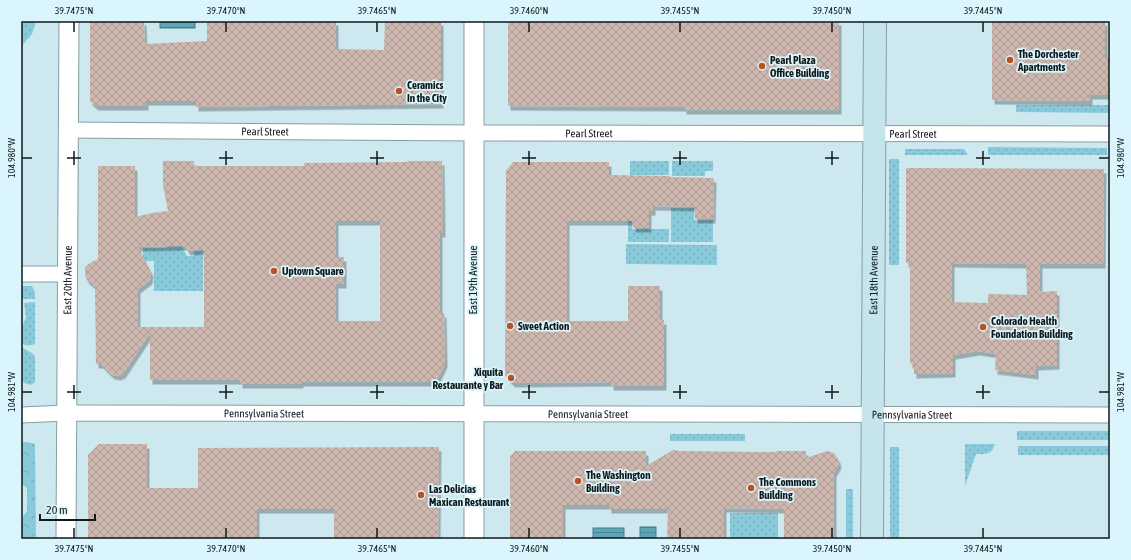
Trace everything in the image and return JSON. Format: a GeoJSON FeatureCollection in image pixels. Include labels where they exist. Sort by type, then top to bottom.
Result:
{"type":"FeatureCollection","features":[{"type":"Feature","properties":{"kind":"main road","name":"East 18th Avenue"},"geometry":{"type":"LineString","coordinates":[[872,539],[875,21]]}},
{"type":"Feature","properties":{"kind":"street","name":"East 20th Avenue"},"geometry":{"type":"LineString","coordinates":[[66,539],[69,21]]}},
{"type":"Feature","properties":{"kind":"street","name":"East 19th Avenue"},"geometry":{"type":"LineString","coordinates":[[474,21],[474,539]]}},
{"type":"Feature","properties":{"kind":"street","name":"Pearl Street"},"geometry":{"type":"LineString","coordinates":[[68,130],[474,133],[1110,134]]}},
{"type":"Feature","properties":{"kind":"street"},"geometry":{"type":"LineString","coordinates":[[21,274],[68,274]]}},
{"type":"Feature","properties":{"kind":"street","name":"Pennsylvania Street"},"geometry":{"type":"LineString","coordinates":[[21,415],[67,413],[1110,415]]}},
{"type":"Feature","properties":{"kind":"green space"},"geometry":{"type":"Polygon","coordinates":[[[24,21],[36,21],[32,34],[21,47],[21,28],[24,21]]]}},
{"type":"Feature","properties":{"kind":"green space"},"geometry":{"type":"Polygon","coordinates":[[[1016,105],[1110,105],[1110,113],[1016,112],[1016,105]]]}},
{"type":"Feature","properties":{"kind":"green space"},"geometry":{"type":"Polygon","coordinates":[[[988,147],[1107,148],[1107,155],[988,155],[988,147]]]}},
{"type":"Feature","properties":{"kind":"green space"},"geometry":{"type":"Polygon","coordinates":[[[905,149],[964,149],[968,155],[905,155],[905,149]]]}},
{"type":"Feature","properties":{"kind":"green space"},"geometry":{"type":"Polygon","coordinates":[[[889,159],[899,159],[899,265],[889,265],[889,159]]]}},
{"type":"Feature","properties":{"kind":"green space"},"geometry":{"type":"Polygon","coordinates":[[[630,161],[669,161],[669,175],[630,175],[630,161]]]}},
{"type":"Feature","properties":{"kind":"green space"},"geometry":{"type":"Polygon","coordinates":[[[672,161],[713,161],[713,171],[705,171],[705,176],[672,176],[672,161]]]}},
{"type":"Feature","properties":{"kind":"green space"},"geometry":{"type":"Polygon","coordinates":[[[671,208],[694,208],[694,220],[713,220],[713,242],[671,242],[671,208]]]}},
{"type":"Feature","properties":{"kind":"green space"},"geometry":{"type":"Polygon","coordinates":[[[628,214],[632,214],[632,229],[669,229],[669,242],[628,242],[628,214]]]}},
{"type":"Feature","properties":{"kind":"green space"},"geometry":{"type":"Polygon","coordinates":[[[194,236],[203,236],[203,291],[154,291],[154,261],[143,261],[143,248],[167,248],[167,239],[178,239],[187,256],[194,256],[194,236]]]}},
{"type":"Feature","properties":{"kind":"green space"},"geometry":{"type":"Polygon","coordinates":[[[626,244],[717,245],[717,265],[626,264],[626,244]]]}},
{"type":"Feature","properties":{"kind":"green space"},"geometry":{"type":"Polygon","coordinates":[[[21,286],[32,286],[35,293],[35,299],[21,299],[21,286]]]}},
{"type":"Feature","properties":{"kind":"green space"},"geometry":{"type":"Polygon","coordinates":[[[35,302],[35,344],[26,345],[21,343],[21,328],[26,318],[24,303],[35,302]]]}},
{"type":"Feature","properties":{"kind":"green space"},"geometry":{"type":"Polygon","coordinates":[[[21,347],[35,356],[35,382],[31,385],[24,383],[21,379],[21,347]]]}},
{"type":"Feature","properties":{"kind":"green space"},"geometry":{"type":"Polygon","coordinates":[[[1017,431],[1110,431],[1110,440],[1017,440],[1017,431]]]}},
{"type":"Feature","properties":{"kind":"green space"},"geometry":{"type":"Polygon","coordinates":[[[670,434],[745,434],[745,441],[670,441],[670,434]]]}},
{"type":"Feature","properties":{"kind":"green space"},"geometry":{"type":"Polygon","coordinates":[[[21,442],[35,444],[36,539],[21,539],[21,519],[27,511],[27,488],[21,483],[21,442]]]}},
{"type":"Feature","properties":{"kind":"green space"},"geometry":{"type":"Polygon","coordinates":[[[965,444],[995,444],[994,448],[990,452],[986,454],[976,454],[965,486],[965,444]]]}},
{"type":"Feature","properties":{"kind":"green space"},"geometry":{"type":"Polygon","coordinates":[[[1018,446],[1110,446],[1110,455],[1018,455],[1018,446]]]}},
{"type":"Feature","properties":{"kind":"green space"},"geometry":{"type":"Polygon","coordinates":[[[890,447],[899,447],[899,539],[890,539],[890,447]]]}},
{"type":"Feature","properties":{"kind":"green space"},"geometry":{"type":"Polygon","coordinates":[[[846,489],[853,489],[853,539],[846,539],[846,489]]]}},
{"type":"Feature","properties":{"kind":"green space"},"geometry":{"type":"Polygon","coordinates":[[[730,513],[778,513],[778,539],[730,539],[730,513]]]}},
{"type":"Feature","properties":{"kind":"shaded area"},"geometry":{"type":"Polygon","coordinates":[[[160,21],[195,21],[195,28],[160,28],[160,21]]]}},
{"type":"Feature","properties":{"kind":"shaded area"},"geometry":{"type":"Polygon","coordinates":[[[640,527],[656,527],[656,539],[640,539],[640,527]]]}},
{"type":"Feature","properties":{"kind":"shaded area"},"geometry":{"type":"Polygon","coordinates":[[[593,528],[624,528],[624,539],[593,539],[593,528]]]}},
{"type":"Feature","properties":{"kind":"building"},"geometry":{"type":"Polygon","coordinates":[[[90,21],[144,21],[145,44],[207,41],[207,21],[336,21],[336,49],[384,50],[385,21],[441,21],[441,104],[196,107],[196,101],[146,101],[146,106],[96,106],[90,101],[90,21]]]}},
{"type":"Feature","properties":{"kind":"building"},"geometry":{"type":"Polygon","coordinates":[[[508,21],[839,21],[839,110],[684,110],[684,107],[508,106],[508,21]]]}},
{"type":"Feature","properties":{"kind":"building"},"geometry":{"type":"Polygon","coordinates":[[[992,21],[1105,21],[1105,58],[1110,58],[1110,95],[1090,95],[1090,101],[992,100],[992,21]]]}},
{"type":"Feature","properties":{"kind":"building","name":"Uptown Square"},"geometry":{"type":"Polygon","coordinates":[[[163,161],[194,161],[194,166],[304,166],[304,163],[442,161],[443,233],[440,233],[440,313],[444,313],[445,363],[438,378],[433,382],[301,382],[301,384],[240,384],[240,380],[150,380],[150,333],[123,374],[118,376],[112,375],[101,364],[96,364],[95,286],[87,280],[85,275],[85,267],[98,259],[98,166],[135,166],[135,217],[168,211],[163,185],[163,161]],[[336,221],[336,257],[344,257],[344,284],[336,284],[336,321],[380,321],[380,221],[336,221]],[[185,246],[138,247],[151,272],[150,280],[138,289],[138,327],[204,327],[204,250],[188,251],[185,246]]]}},
{"type":"Feature","properties":{"kind":"building"},"geometry":{"type":"Polygon","coordinates":[[[513,162],[609,162],[609,175],[714,178],[713,219],[695,219],[695,207],[653,206],[653,211],[649,211],[649,228],[633,228],[633,221],[567,221],[567,321],[628,321],[628,286],[660,286],[660,320],[664,320],[664,386],[611,386],[611,382],[513,383],[505,376],[506,171],[513,162]]]}},
{"type":"Feature","properties":{"kind":"building"},"geometry":{"type":"Polygon","coordinates":[[[906,168],[1104,169],[1103,264],[1040,264],[1040,292],[1057,291],[1057,365],[1036,366],[1036,375],[995,370],[996,354],[978,351],[953,355],[953,373],[914,374],[914,363],[910,364],[910,263],[906,263],[906,168]],[[952,263],[952,302],[988,303],[988,294],[1027,295],[1026,264],[952,263]]]}},
{"type":"Feature","properties":{"kind":"building"},"geometry":{"type":"Polygon","coordinates":[[[99,444],[147,444],[147,488],[198,488],[198,448],[439,447],[438,539],[334,539],[334,509],[257,509],[257,539],[88,539],[88,455],[99,444]]]}},
{"type":"Feature","properties":{"kind":"building"},"geometry":{"type":"Polygon","coordinates":[[[673,450],[776,452],[806,451],[806,458],[827,451],[834,453],[839,464],[834,473],[834,539],[784,539],[784,509],[724,508],[724,539],[667,539],[668,509],[609,509],[609,505],[563,505],[563,538],[510,539],[510,457],[515,451],[646,451],[646,466],[673,450]]]}},
{"type":"Feature","properties":{"kind":"place","name":"The Dorchester Apartments"},"geometry":{"type":"Point","coordinates":[1010,60]}},
{"type":"Feature","properties":{"kind":"place","name":"Pearl Plaza Office Building"},"geometry":{"type":"Point","coordinates":[762,66]}},
{"type":"Feature","properties":{"kind":"place","name":"Ceramics In the City"},"geometry":{"type":"Point","coordinates":[399,91]}},
{"type":"Feature","properties":{"kind":"place","name":"Uptown Square"},"geometry":{"type":"Point","coordinates":[274,271]}},
{"type":"Feature","properties":{"kind":"place","name":"Sweet Action"},"geometry":{"type":"Point","coordinates":[510,326]}},
{"type":"Feature","properties":{"kind":"place","name":"Colorado Health Foundation Building"},"geometry":{"type":"Point","coordinates":[983,327]}},
{"type":"Feature","properties":{"kind":"place","name":"Xiquita Restaurante y Bar"},"geometry":{"type":"Point","coordinates":[511,378]}},
{"type":"Feature","properties":{"kind":"place","name":"The Washington Building"},"geometry":{"type":"Point","coordinates":[578,481]}},
{"type":"Feature","properties":{"kind":"place","name":"The Commons Building"},"geometry":{"type":"Point","coordinates":[751,488]}},
{"type":"Feature","properties":{"kind":"place","name":"Las Delicias Maxican Restaurant"},"geometry":{"type":"Point","coordinates":[421,495]}}]}
